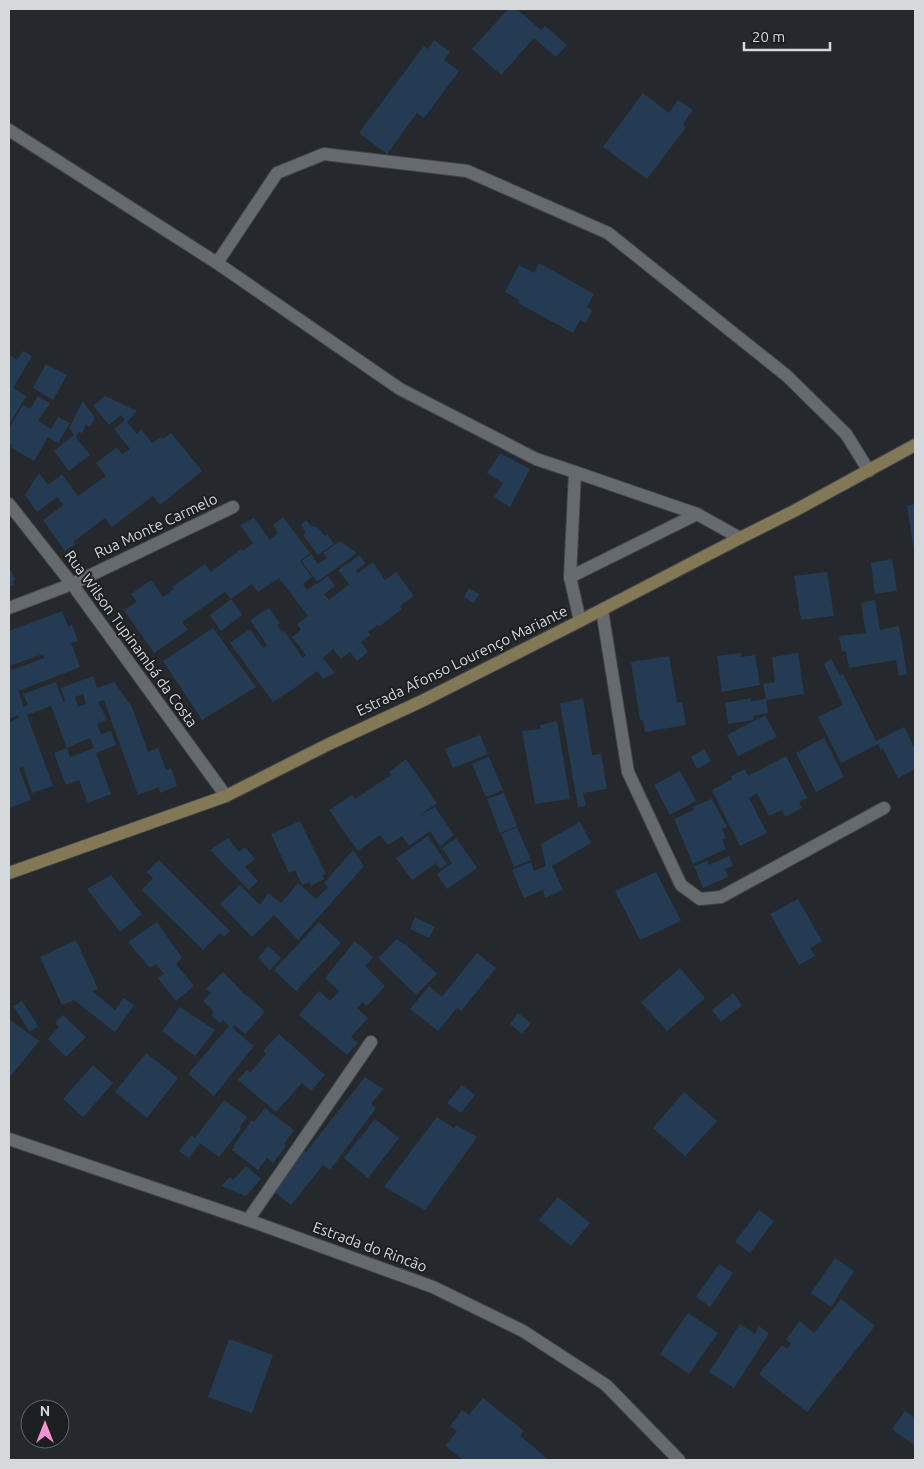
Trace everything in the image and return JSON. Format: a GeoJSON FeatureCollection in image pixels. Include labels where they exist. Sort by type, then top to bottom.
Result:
{"type":"FeatureCollection","features":[{"type":"Feature","properties":{"kind":"main road","name":"Estrada Afonso Lourenço Mariante"},"geometry":{"type":"LineString","coordinates":[[9,873],[226,796],[329,744],[422,701],[602,610],[794,511],[915,445]]}},
{"type":"Feature","properties":{"kind":"street"},"geometry":{"type":"LineString","coordinates":[[9,130],[217,263],[400,389],[536,459],[698,514],[740,538]]}},
{"type":"Feature","properties":{"kind":"street"},"geometry":{"type":"LineString","coordinates":[[217,263],[277,173],[324,154],[467,170],[608,233],[787,376],[846,434],[869,471]]}},
{"type":"Feature","properties":{"kind":"street"},"geometry":{"type":"LineString","coordinates":[[575,472],[570,577],[580,621]]}},
{"type":"Feature","properties":{"kind":"street","name":"Rua Wilson Tupinambá da Costa"},"geometry":{"type":"LineString","coordinates":[[9,504],[72,584],[226,796]]}},
{"type":"Feature","properties":{"kind":"street","name":"Rua Monte Carmelo"},"geometry":{"type":"LineString","coordinates":[[9,608],[72,584],[233,507]]}},
{"type":"Feature","properties":{"kind":"street"},"geometry":{"type":"LineString","coordinates":[[570,577],[698,514]]}},
{"type":"Feature","properties":{"kind":"street"},"geometry":{"type":"LineString","coordinates":[[602,610],[628,772],[681,885],[700,900],[721,897],[884,808]]}},
{"type":"Feature","properties":{"kind":"street"},"geometry":{"type":"LineString","coordinates":[[248,1220],[371,1042]]}},
{"type":"Feature","properties":{"kind":"street","name":"Estrada do Rincão"},"geometry":{"type":"LineString","coordinates":[[9,1139],[248,1220],[433,1287],[523,1331],[606,1385],[679,1460]]}},
{"type":"Feature","properties":{"kind":"building"},"geometry":{"type":"Polygon","coordinates":[[[508,9],[517,9],[541,30],[545,26],[567,45],[556,57],[534,38],[501,75],[472,49],[508,9]]]}},
{"type":"Feature","properties":{"kind":"building"},"geometry":{"type":"Polygon","coordinates":[[[434,40],[450,52],[444,60],[459,71],[424,118],[417,113],[387,154],[359,133],[424,46],[428,49],[434,40]]]}},
{"type":"Feature","properties":{"kind":"building"},"geometry":{"type":"Polygon","coordinates":[[[643,93],[669,113],[678,100],[693,110],[683,124],[686,127],[647,179],[603,147],[643,93]]]}},
{"type":"Feature","properties":{"kind":"building"},"geometry":{"type":"Polygon","coordinates":[[[539,263],[594,294],[587,307],[592,310],[586,323],[580,320],[573,333],[518,303],[519,300],[505,292],[519,265],[534,273],[539,263]]]}},
{"type":"Feature","properties":{"kind":"building"},"geometry":{"type":"Polygon","coordinates":[[[23,351],[32,356],[13,388],[26,396],[9,425],[9,355],[17,360],[23,351]]]}},
{"type":"Feature","properties":{"kind":"building"},"geometry":{"type":"Polygon","coordinates":[[[46,364],[67,375],[53,400],[33,388],[46,364]]]}},
{"type":"Feature","properties":{"kind":"building"},"geometry":{"type":"Polygon","coordinates":[[[38,396],[50,403],[38,421],[51,429],[58,417],[70,423],[58,443],[48,437],[34,461],[10,447],[12,445],[9,443],[9,428],[23,405],[30,409],[38,396]]]}},
{"type":"Feature","properties":{"kind":"building"},"geometry":{"type":"Polygon","coordinates":[[[105,396],[137,411],[127,422],[137,434],[141,430],[152,443],[161,437],[163,439],[171,433],[202,471],[160,505],[153,496],[112,527],[105,518],[73,542],[75,544],[65,551],[43,520],[63,505],[57,497],[37,512],[25,495],[39,473],[48,485],[62,474],[78,496],[106,476],[96,463],[117,447],[122,454],[130,449],[114,429],[125,420],[121,415],[109,425],[93,406],[105,396]]]}},
{"type":"Feature","properties":{"kind":"building"},"geometry":{"type":"Polygon","coordinates":[[[83,401],[95,418],[90,427],[86,424],[82,433],[79,432],[76,437],[90,455],[69,471],[54,451],[74,435],[69,428],[83,401]]]}},
{"type":"Feature","properties":{"kind":"building"},"geometry":{"type":"Polygon","coordinates":[[[500,453],[530,469],[510,507],[494,497],[503,483],[487,473],[500,453]]]}},
{"type":"Feature","properties":{"kind":"building"},"geometry":{"type":"Polygon","coordinates":[[[915,504],[915,552],[914,552],[907,506],[915,504]]]}},
{"type":"Feature","properties":{"kind":"building"},"geometry":{"type":"Polygon","coordinates":[[[283,517],[310,553],[300,561],[312,577],[303,584],[307,590],[328,576],[335,586],[324,594],[329,600],[349,584],[338,570],[360,555],[365,564],[356,570],[358,573],[373,562],[385,580],[396,572],[414,596],[400,606],[402,609],[380,626],[378,625],[368,632],[370,635],[361,642],[368,652],[357,661],[350,652],[341,659],[333,649],[323,658],[335,673],[323,679],[317,671],[273,702],[230,643],[250,629],[263,648],[267,645],[250,620],[269,608],[280,623],[277,625],[282,632],[284,631],[303,658],[306,655],[292,637],[301,630],[297,624],[308,616],[279,578],[258,592],[252,584],[231,599],[225,592],[182,622],[188,630],[154,653],[124,610],[137,602],[131,594],[151,580],[163,597],[174,589],[172,587],[205,564],[211,572],[241,549],[243,551],[253,543],[240,525],[254,518],[270,540],[278,533],[273,525],[283,517]]]}},
{"type":"Feature","properties":{"kind":"building"},"geometry":{"type":"Polygon","coordinates":[[[306,520],[311,526],[317,527],[325,536],[327,534],[334,544],[318,555],[303,535],[306,533],[301,525],[306,520]]]}},
{"type":"Feature","properties":{"kind":"building"},"geometry":{"type":"Polygon","coordinates":[[[340,541],[357,553],[317,582],[302,561],[311,554],[318,564],[327,558],[323,553],[340,541]]]}},
{"type":"Feature","properties":{"kind":"building"},"geometry":{"type":"Polygon","coordinates":[[[892,559],[897,591],[875,594],[871,563],[892,559]]]}},
{"type":"Feature","properties":{"kind":"building"},"geometry":{"type":"Polygon","coordinates":[[[11,570],[15,580],[13,581],[14,585],[9,587],[9,572],[11,570]]]}},
{"type":"Feature","properties":{"kind":"building"},"geometry":{"type":"Polygon","coordinates":[[[827,572],[834,616],[801,620],[794,576],[827,572]]]}},
{"type":"Feature","properties":{"kind":"building"},"geometry":{"type":"Polygon","coordinates":[[[469,588],[479,594],[474,603],[464,597],[469,588]]]}},
{"type":"Feature","properties":{"kind":"building"},"geometry":{"type":"Polygon","coordinates":[[[231,599],[242,615],[221,631],[210,615],[231,599]]]}},
{"type":"Feature","properties":{"kind":"building"},"geometry":{"type":"Polygon","coordinates":[[[875,600],[880,630],[899,626],[907,674],[899,676],[896,660],[849,668],[846,651],[842,652],[839,636],[866,633],[861,603],[875,600]]]}},
{"type":"Feature","properties":{"kind":"building"},"geometry":{"type":"Polygon","coordinates":[[[62,611],[68,626],[72,625],[78,641],[71,643],[80,667],[18,691],[24,707],[28,705],[23,694],[56,682],[63,701],[65,701],[61,688],[93,676],[97,688],[114,682],[132,707],[148,752],[158,748],[166,770],[171,768],[177,786],[160,793],[159,787],[138,795],[104,700],[98,702],[107,720],[97,724],[101,734],[111,731],[116,745],[96,753],[111,794],[88,803],[79,780],[66,785],[54,753],[67,748],[51,706],[27,715],[53,786],[32,793],[23,766],[19,768],[31,800],[9,808],[9,722],[19,718],[18,715],[9,719],[9,631],[62,611]],[[43,654],[10,666],[11,670],[44,658],[43,654]],[[83,694],[75,697],[78,707],[86,704],[83,694]],[[90,738],[67,748],[70,757],[94,748],[90,738]]]}},
{"type":"Feature","properties":{"kind":"building"},"geometry":{"type":"Polygon","coordinates":[[[213,628],[256,687],[202,720],[163,661],[213,628]]]}},
{"type":"Feature","properties":{"kind":"building"},"geometry":{"type":"Polygon","coordinates":[[[741,653],[741,657],[755,655],[760,685],[722,692],[717,656],[741,653]]]}},
{"type":"Feature","properties":{"kind":"building"},"geometry":{"type":"Polygon","coordinates":[[[798,653],[804,694],[766,700],[763,684],[775,682],[772,657],[798,653]]]}},
{"type":"Feature","properties":{"kind":"building"},"geometry":{"type":"Polygon","coordinates":[[[669,656],[677,703],[682,702],[686,725],[645,732],[643,720],[640,720],[631,662],[669,656]]]}},
{"type":"Feature","properties":{"kind":"building"},"geometry":{"type":"Polygon","coordinates":[[[831,659],[840,676],[843,674],[876,741],[904,727],[915,749],[915,769],[898,778],[883,749],[881,750],[878,744],[841,763],[818,717],[843,705],[824,664],[831,659]]]}},
{"type":"Feature","properties":{"kind":"building"},"geometry":{"type":"Polygon","coordinates":[[[751,698],[751,701],[766,699],[768,713],[753,716],[754,720],[728,724],[725,703],[751,698]]]}},
{"type":"Feature","properties":{"kind":"building"},"geometry":{"type":"Polygon","coordinates":[[[583,699],[592,755],[601,754],[607,789],[583,793],[586,806],[578,807],[560,703],[583,699]]]}},
{"type":"Feature","properties":{"kind":"building"},"geometry":{"type":"Polygon","coordinates":[[[765,715],[777,737],[738,756],[727,735],[765,715]]]}},
{"type":"Feature","properties":{"kind":"building"},"geometry":{"type":"Polygon","coordinates":[[[557,721],[570,799],[535,804],[522,731],[541,729],[540,725],[557,721]]]}},
{"type":"Feature","properties":{"kind":"building"},"geometry":{"type":"Polygon","coordinates":[[[480,735],[488,754],[453,768],[445,749],[480,735]]]}},
{"type":"Feature","properties":{"kind":"building"},"geometry":{"type":"Polygon","coordinates":[[[824,738],[844,777],[816,792],[796,753],[824,738]]]}},
{"type":"Feature","properties":{"kind":"building"},"geometry":{"type":"Polygon","coordinates":[[[704,749],[711,761],[697,769],[691,757],[704,749]]]}},
{"type":"Feature","properties":{"kind":"building"},"geometry":{"type":"Polygon","coordinates":[[[786,756],[807,798],[799,802],[802,808],[785,817],[782,810],[769,816],[757,793],[749,798],[767,833],[740,846],[712,790],[732,779],[731,776],[745,769],[748,776],[786,756]]]}},
{"type":"Feature","properties":{"kind":"building"},"geometry":{"type":"Polygon","coordinates":[[[489,757],[503,790],[486,797],[472,764],[489,757]]]}},
{"type":"Feature","properties":{"kind":"building"},"geometry":{"type":"Polygon","coordinates":[[[406,759],[437,803],[419,816],[435,807],[454,835],[440,846],[430,831],[409,846],[402,836],[388,845],[380,835],[358,851],[329,810],[352,795],[355,799],[391,775],[389,772],[406,759]]]}},
{"type":"Feature","properties":{"kind":"building"},"geometry":{"type":"Polygon","coordinates":[[[680,771],[696,801],[670,815],[654,785],[680,771]]]}},
{"type":"Feature","properties":{"kind":"building"},"geometry":{"type":"Polygon","coordinates":[[[504,793],[517,826],[500,833],[487,799],[504,793]]]}},
{"type":"Feature","properties":{"kind":"building"},"geometry":{"type":"Polygon","coordinates":[[[712,799],[727,827],[722,829],[726,838],[722,840],[726,849],[693,864],[674,819],[694,810],[692,807],[712,799]]]}},
{"type":"Feature","properties":{"kind":"building"},"geometry":{"type":"Polygon","coordinates":[[[300,821],[326,874],[322,875],[324,879],[311,886],[309,882],[302,885],[295,870],[289,873],[271,834],[300,821]]]}},
{"type":"Feature","properties":{"kind":"building"},"geometry":{"type":"Polygon","coordinates":[[[580,822],[591,843],[552,866],[563,890],[545,898],[543,890],[524,898],[512,870],[531,862],[534,871],[546,866],[541,844],[580,822]]]}},
{"type":"Feature","properties":{"kind":"building"},"geometry":{"type":"Polygon","coordinates":[[[517,827],[531,860],[514,867],[501,834],[517,827]]]}},
{"type":"Feature","properties":{"kind":"building"},"geometry":{"type":"Polygon","coordinates":[[[428,836],[447,864],[440,869],[436,863],[412,880],[396,858],[428,836]]]}},
{"type":"Feature","properties":{"kind":"building"},"geometry":{"type":"Polygon","coordinates":[[[228,838],[239,852],[245,847],[255,859],[245,867],[258,881],[249,890],[210,850],[228,838]]]}},
{"type":"Feature","properties":{"kind":"building"},"geometry":{"type":"Polygon","coordinates":[[[456,838],[477,868],[447,889],[437,874],[452,863],[442,848],[456,838]]]}},
{"type":"Feature","properties":{"kind":"building"},"geometry":{"type":"Polygon","coordinates":[[[353,850],[364,866],[298,940],[274,915],[252,937],[220,904],[240,885],[260,905],[268,893],[281,903],[298,883],[316,899],[328,887],[324,883],[353,850]]]}},
{"type":"Feature","properties":{"kind":"building"},"geometry":{"type":"Polygon","coordinates":[[[729,856],[733,866],[725,869],[728,877],[703,888],[694,866],[707,861],[709,865],[729,856]]]}},
{"type":"Feature","properties":{"kind":"building"},"geometry":{"type":"Polygon","coordinates":[[[159,860],[230,931],[224,937],[220,933],[203,950],[142,890],[153,878],[147,872],[159,860]]]}},
{"type":"Feature","properties":{"kind":"building"},"geometry":{"type":"Polygon","coordinates":[[[656,872],[681,921],[640,940],[615,891],[656,872]]]}},
{"type":"Feature","properties":{"kind":"building"},"geometry":{"type":"Polygon","coordinates":[[[111,875],[142,914],[120,932],[87,889],[111,875]]]}},
{"type":"Feature","properties":{"kind":"building"},"geometry":{"type":"Polygon","coordinates":[[[798,899],[822,941],[810,948],[815,956],[799,965],[770,914],[798,899]]]}},
{"type":"Feature","properties":{"kind":"building"},"geometry":{"type":"Polygon","coordinates":[[[415,917],[435,927],[429,938],[410,929],[415,917]]]}},
{"type":"Feature","properties":{"kind":"building"},"geometry":{"type":"Polygon","coordinates":[[[157,922],[182,958],[176,964],[194,986],[176,1001],[158,978],[164,974],[156,964],[150,968],[128,942],[157,922]]]}},
{"type":"Feature","properties":{"kind":"building"},"geometry":{"type":"Polygon","coordinates":[[[319,922],[341,943],[296,991],[274,970],[319,922]]]}},
{"type":"Feature","properties":{"kind":"building"},"geometry":{"type":"Polygon","coordinates":[[[397,939],[405,944],[437,974],[416,995],[378,958],[397,939]]]}},
{"type":"Feature","properties":{"kind":"building"},"geometry":{"type":"Polygon","coordinates":[[[76,940],[98,989],[92,991],[115,1010],[124,998],[134,1005],[115,1032],[74,1000],[62,1005],[40,957],[76,940]]]}},
{"type":"Feature","properties":{"kind":"building"},"geometry":{"type":"Polygon","coordinates":[[[355,941],[373,957],[365,966],[385,986],[367,1006],[363,1002],[357,1008],[368,1018],[351,1037],[358,1043],[347,1055],[299,1015],[319,991],[330,1001],[339,991],[325,978],[355,941]]]}},
{"type":"Feature","properties":{"kind":"building"},"geometry":{"type":"Polygon","coordinates":[[[268,946],[281,958],[270,970],[258,958],[268,946]]]}},
{"type":"Feature","properties":{"kind":"building"},"geometry":{"type":"Polygon","coordinates":[[[477,953],[496,968],[461,1011],[457,1008],[438,1031],[410,1009],[429,986],[442,997],[477,953]]]}},
{"type":"Feature","properties":{"kind":"building"},"geometry":{"type":"Polygon","coordinates":[[[680,968],[705,998],[667,1031],[641,1002],[680,968]]]}},
{"type":"Feature","properties":{"kind":"building"},"geometry":{"type":"Polygon","coordinates":[[[223,972],[246,996],[265,1012],[245,1034],[235,1025],[232,1028],[254,1046],[214,1096],[188,1074],[229,1026],[223,1020],[220,1023],[211,1015],[214,1012],[203,1001],[211,993],[206,989],[223,972]]]}},
{"type":"Feature","properties":{"kind":"building"},"geometry":{"type":"Polygon","coordinates":[[[733,993],[742,1005],[721,1022],[712,1010],[733,993]]]}},
{"type":"Feature","properties":{"kind":"building"},"geometry":{"type":"Polygon","coordinates":[[[22,1001],[38,1026],[30,1032],[13,1006],[22,1001]]]}},
{"type":"Feature","properties":{"kind":"building"},"geometry":{"type":"Polygon","coordinates":[[[180,1007],[215,1030],[195,1056],[162,1031],[180,1007]]]}},
{"type":"Feature","properties":{"kind":"building"},"geometry":{"type":"Polygon","coordinates":[[[518,1013],[531,1023],[522,1034],[510,1024],[518,1013]]]}},
{"type":"Feature","properties":{"kind":"building"},"geometry":{"type":"Polygon","coordinates":[[[63,1015],[86,1037],[66,1057],[48,1039],[59,1027],[55,1023],[63,1015]]]}},
{"type":"Feature","properties":{"kind":"building"},"geometry":{"type":"Polygon","coordinates":[[[10,1020],[39,1041],[10,1077],[9,1022],[10,1020]]]}},
{"type":"Feature","properties":{"kind":"building"},"geometry":{"type":"Polygon","coordinates":[[[279,1034],[325,1075],[311,1091],[302,1083],[276,1112],[238,1080],[247,1070],[250,1073],[266,1054],[263,1051],[279,1034]]]}},
{"type":"Feature","properties":{"kind":"building"},"geometry":{"type":"Polygon","coordinates":[[[146,1053],[178,1078],[147,1118],[115,1092],[146,1053]]]}},
{"type":"Feature","properties":{"kind":"building"},"geometry":{"type":"Polygon","coordinates":[[[93,1065],[113,1083],[83,1117],[63,1099],[93,1065]]]}},
{"type":"Feature","properties":{"kind":"building"},"geometry":{"type":"Polygon","coordinates":[[[365,1077],[383,1089],[371,1104],[376,1108],[330,1170],[323,1165],[291,1205],[272,1190],[303,1150],[306,1152],[365,1077]]]}},
{"type":"Feature","properties":{"kind":"building"},"geometry":{"type":"Polygon","coordinates":[[[462,1085],[475,1095],[461,1113],[447,1103],[462,1085]]]}},
{"type":"Feature","properties":{"kind":"building"},"geometry":{"type":"Polygon","coordinates":[[[684,1092],[717,1121],[685,1156],[653,1128],[684,1092]]]}},
{"type":"Feature","properties":{"kind":"building"},"geometry":{"type":"Polygon","coordinates":[[[224,1100],[247,1117],[240,1127],[241,1129],[219,1157],[200,1143],[189,1158],[179,1151],[192,1135],[195,1138],[224,1100]]]}},
{"type":"Feature","properties":{"kind":"building"},"geometry":{"type":"Polygon","coordinates":[[[265,1108],[294,1130],[284,1144],[286,1146],[273,1163],[267,1158],[258,1170],[232,1150],[252,1120],[254,1122],[265,1108]]]}},
{"type":"Feature","properties":{"kind":"building"},"geometry":{"type":"Polygon","coordinates":[[[437,1117],[454,1128],[456,1125],[477,1137],[425,1210],[384,1187],[437,1117]]]}},
{"type":"Feature","properties":{"kind":"building"},"geometry":{"type":"Polygon","coordinates":[[[375,1119],[399,1138],[368,1178],[344,1158],[375,1119]]]}},
{"type":"Feature","properties":{"kind":"building"},"geometry":{"type":"Polygon","coordinates":[[[246,1166],[261,1179],[246,1196],[221,1186],[230,1177],[233,1180],[246,1166]]]}},
{"type":"Feature","properties":{"kind":"building"},"geometry":{"type":"Polygon","coordinates":[[[558,1197],[590,1223],[571,1246],[539,1220],[558,1197]]]}},
{"type":"Feature","properties":{"kind":"building"},"geometry":{"type":"Polygon","coordinates":[[[759,1210],[774,1221],[750,1253],[735,1242],[759,1210]]]}},
{"type":"Feature","properties":{"kind":"building"},"geometry":{"type":"Polygon","coordinates":[[[835,1258],[854,1271],[831,1307],[811,1293],[835,1258]]]}},
{"type":"Feature","properties":{"kind":"building"},"geometry":{"type":"Polygon","coordinates":[[[719,1264],[733,1273],[710,1307],[696,1297],[719,1264]]]}},
{"type":"Feature","properties":{"kind":"building"},"geometry":{"type":"Polygon","coordinates":[[[841,1299],[875,1326],[807,1412],[759,1374],[782,1345],[787,1349],[791,1344],[786,1339],[800,1321],[814,1333],[841,1299]]]}},
{"type":"Feature","properties":{"kind":"building"},"geometry":{"type":"Polygon","coordinates":[[[688,1313],[718,1333],[689,1374],[660,1354],[688,1313]]]}},
{"type":"Feature","properties":{"kind":"building"},"geometry":{"type":"Polygon","coordinates":[[[740,1324],[755,1334],[759,1326],[769,1333],[734,1388],[709,1372],[740,1324]]]}},
{"type":"Feature","properties":{"kind":"building"},"geometry":{"type":"Polygon","coordinates":[[[229,1339],[273,1355],[252,1413],[208,1397],[229,1339]]]}},
{"type":"Feature","properties":{"kind":"building"},"geometry":{"type":"Polygon","coordinates":[[[483,1398],[524,1431],[520,1436],[547,1458],[546,1460],[463,1460],[445,1446],[457,1431],[450,1426],[462,1410],[469,1415],[483,1398]]]}},
{"type":"Feature","properties":{"kind":"building"},"geometry":{"type":"Polygon","coordinates":[[[905,1411],[915,1418],[915,1446],[892,1429],[905,1411]]]}}]}
